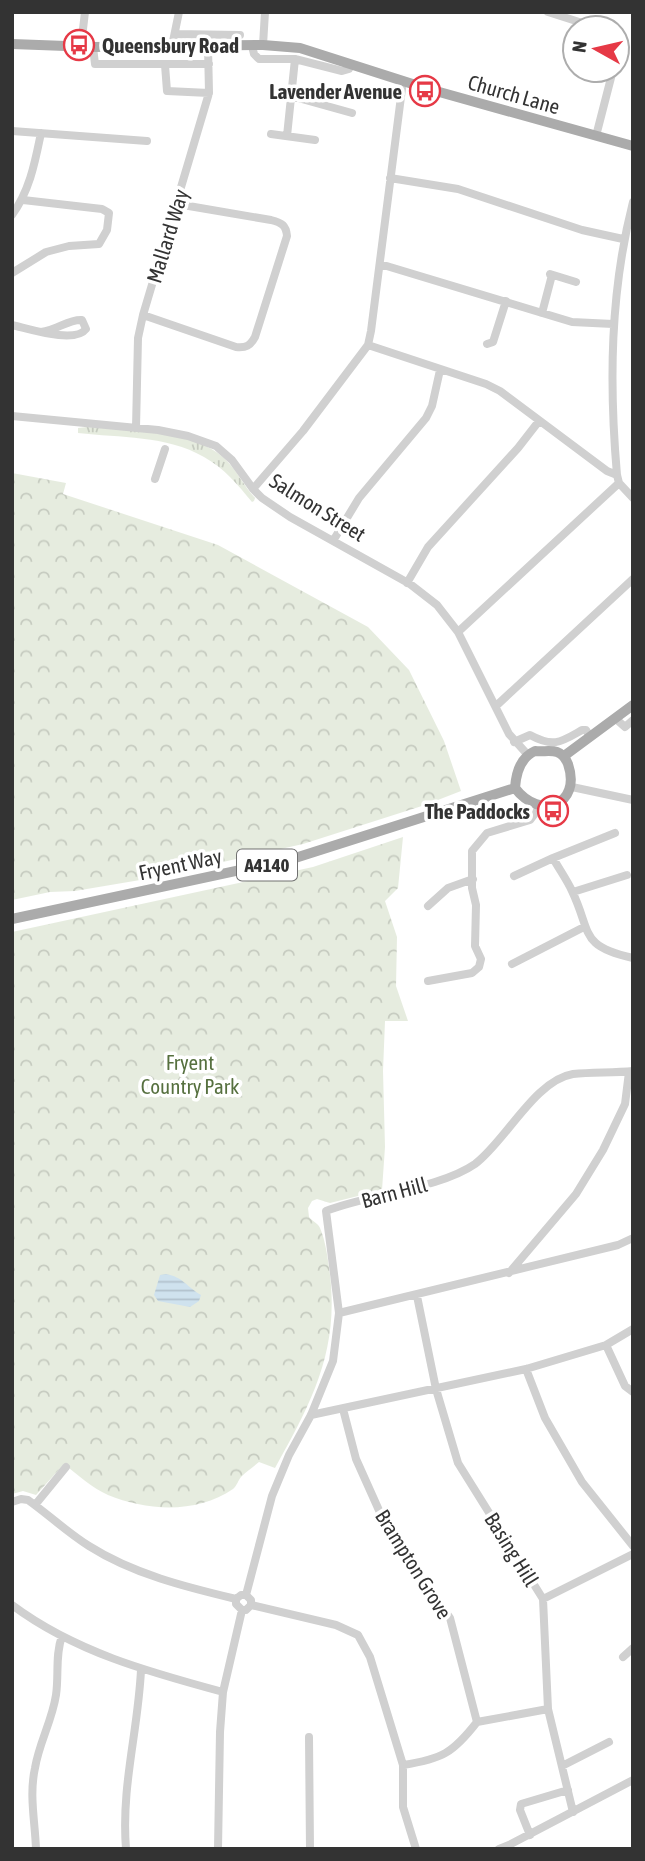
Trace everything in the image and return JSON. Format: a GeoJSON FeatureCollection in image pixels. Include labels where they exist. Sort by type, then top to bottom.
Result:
{"type":"FeatureCollection","features":[{"type":"Feature","properties":{"kind":"main road","name":"Church Lane"},"geometry":{"type":"LineString","coordinates":[[12,44],[258,45],[300,48],[403,81],[633,146]]}},
{"type":"Feature","properties":{"kind":"main road"},"geometry":{"type":"LineString","coordinates":[[564,756],[633,705]]}},
{"type":"Feature","properties":{"kind":"main road"},"geometry":{"type":"LineString","coordinates":[[535,751],[557,752],[564,756],[572,779],[572,787],[567,795],[550,806],[540,807],[515,788],[522,761],[527,754],[535,751]]}},
{"type":"Feature","properties":{"kind":"main road","name":"Fryent Way"},"geometry":{"type":"LineString","coordinates":[[12,919],[292,859],[515,788]]}},
{"type":"Feature","properties":{"kind":"street"},"geometry":{"type":"LineString","coordinates":[[85,12],[87,46],[94,64],[209,64]]}},
{"type":"Feature","properties":{"kind":"street"},"geometry":{"type":"LineString","coordinates":[[172,46],[179,12]]}},
{"type":"Feature","properties":{"kind":"street"},"geometry":{"type":"LineString","coordinates":[[265,12],[254,54],[258,59],[295,59],[342,71],[349,69],[351,64]]}},
{"type":"Feature","properties":{"kind":"street"},"geometry":{"type":"LineString","coordinates":[[175,34],[240,35]]}},
{"type":"Feature","properties":{"kind":"street","name":"Mallard Way"},"geometry":{"type":"LineString","coordinates":[[136,428],[138,338],[142,315],[209,93],[208,46]]}},
{"type":"Feature","properties":{"kind":"street"},"geometry":{"type":"LineString","coordinates":[[287,136],[295,59]]}},
{"type":"Feature","properties":{"kind":"street"},"geometry":{"type":"LineString","coordinates":[[165,65],[167,91],[209,93]]}},
{"type":"Feature","properties":{"kind":"street"},"geometry":{"type":"LineString","coordinates":[[253,489],[303,431],[368,345],[403,81]]}},
{"type":"Feature","properties":{"kind":"street"},"geometry":{"type":"LineString","coordinates":[[596,136],[609,84]]}},
{"type":"Feature","properties":{"kind":"street"},"geometry":{"type":"LineString","coordinates":[[291,96],[352,113]]}},
{"type":"Feature","properties":{"kind":"street"},"geometry":{"type":"LineString","coordinates":[[12,131],[147,141]]}},
{"type":"Feature","properties":{"kind":"street"},"geometry":{"type":"LineString","coordinates":[[12,215],[23,200],[41,133]]}},
{"type":"Feature","properties":{"kind":"street"},"geometry":{"type":"LineString","coordinates":[[271,134],[315,140]]}},
{"type":"Feature","properties":{"kind":"street"},"geometry":{"type":"LineString","coordinates":[[390,178],[475,194],[582,230],[624,239]]}},
{"type":"Feature","properties":{"kind":"street"},"geometry":{"type":"LineString","coordinates":[[12,273],[46,252],[69,246],[99,244],[107,230],[109,213],[102,208],[23,200]]}},
{"type":"Feature","properties":{"kind":"street"},"geometry":{"type":"LineString","coordinates":[[618,479],[612,413],[614,324],[624,239],[633,202]]}},
{"type":"Feature","properties":{"kind":"street"},"geometry":{"type":"LineString","coordinates":[[142,315],[236,348],[245,348],[255,337],[287,236],[286,228],[271,220],[177,204]]}},
{"type":"Feature","properties":{"kind":"street"},"geometry":{"type":"LineString","coordinates":[[380,264],[572,322],[614,324]]}},
{"type":"Feature","properties":{"kind":"street"},"geometry":{"type":"LineString","coordinates":[[542,313],[549,274],[576,282]]}},
{"type":"Feature","properties":{"kind":"street"},"geometry":{"type":"LineString","coordinates":[[487,344],[493,342],[506,301]]}},
{"type":"Feature","properties":{"kind":"street"},"geometry":{"type":"LineString","coordinates":[[12,325],[41,332],[75,337],[86,329],[82,320],[74,320],[54,331],[41,332]]}},
{"type":"Feature","properties":{"kind":"street"},"geometry":{"type":"LineString","coordinates":[[368,345],[500,391],[618,479],[633,498]]}},
{"type":"Feature","properties":{"kind":"street"},"geometry":{"type":"LineString","coordinates":[[333,541],[359,498],[426,418],[432,406],[440,370]]}},
{"type":"Feature","properties":{"kind":"street","name":"Salmon Street"},"geometry":{"type":"LineString","coordinates":[[12,416],[136,428],[188,436],[216,446],[232,460],[253,489],[290,517],[407,583],[436,604],[458,632],[514,742],[527,754]]}},
{"type":"Feature","properties":{"kind":"street"},"geometry":{"type":"LineString","coordinates":[[407,583],[428,547],[539,421]]}},
{"type":"Feature","properties":{"kind":"street"},"geometry":{"type":"LineString","coordinates":[[155,478],[165,449]]}},
{"type":"Feature","properties":{"kind":"street"},"geometry":{"type":"LineString","coordinates":[[458,632],[618,479]]}},
{"type":"Feature","properties":{"kind":"street"},"geometry":{"type":"LineString","coordinates":[[496,706],[633,579]]}},
{"type":"Feature","properties":{"kind":"street"},"geometry":{"type":"LineString","coordinates":[[617,719],[625,727],[633,720]]}},
{"type":"Feature","properties":{"kind":"street"},"geometry":{"type":"LineString","coordinates":[[514,742],[530,735],[560,743],[582,730],[586,730],[590,737]]}},
{"type":"Feature","properties":{"kind":"street"},"geometry":{"type":"LineString","coordinates":[[572,787],[633,800]]}},
{"type":"Feature","properties":{"kind":"street"},"geometry":{"type":"LineString","coordinates":[[428,981],[472,973],[480,967],[481,959],[475,946],[476,905],[472,888],[472,851],[487,833],[530,820],[540,807]]}},
{"type":"Feature","properties":{"kind":"street"},"geometry":{"type":"LineString","coordinates":[[513,876],[615,833]]}},
{"type":"Feature","properties":{"kind":"street"},"geometry":{"type":"LineString","coordinates":[[553,858],[573,892],[584,927],[596,945],[609,952],[633,958]]}},
{"type":"Feature","properties":{"kind":"street"},"geometry":{"type":"LineString","coordinates":[[573,892],[627,875]]}},
{"type":"Feature","properties":{"kind":"street"},"geometry":{"type":"LineString","coordinates":[[428,906],[448,888],[473,879]]}},
{"type":"Feature","properties":{"kind":"street"},"geometry":{"type":"LineString","coordinates":[[512,964],[584,927]]}},
{"type":"Feature","properties":{"kind":"street"},"geometry":{"type":"LineString","coordinates":[[509,1273],[576,1194],[603,1150],[625,1104],[631,1072]]}},
{"type":"Feature","properties":{"kind":"street","name":"Barn Hill"},"geometry":{"type":"LineString","coordinates":[[246,1595],[272,1496],[289,1455],[311,1415],[333,1361],[339,1314],[326,1211],[443,1179],[475,1163],[537,1096],[561,1078],[572,1074],[631,1072]]}},
{"type":"Feature","properties":{"kind":"street"},"geometry":{"type":"LineString","coordinates":[[339,1314],[618,1245],[633,1238]]}},
{"type":"Feature","properties":{"kind":"street","name":"Basing Hill"},"geometry":{"type":"LineString","coordinates":[[417,1296],[436,1388],[458,1463],[543,1599],[548,1709],[573,1812]]}},
{"type":"Feature","properties":{"kind":"street"},"geometry":{"type":"LineString","coordinates":[[311,1415],[526,1369],[606,1345],[633,1329]]}},
{"type":"Feature","properties":{"kind":"street"},"geometry":{"type":"LineString","coordinates":[[606,1345],[625,1386],[633,1392]]}},
{"type":"Feature","properties":{"kind":"street"},"geometry":{"type":"LineString","coordinates":[[526,1369],[545,1418],[582,1482],[629,1534],[633,1546]]}},
{"type":"Feature","properties":{"kind":"street","name":"Brampton Grove"},"geometry":{"type":"LineString","coordinates":[[343,1409],[356,1460],[386,1526],[450,1618],[477,1722]]}},
{"type":"Feature","properties":{"kind":"street"},"geometry":{"type":"LineString","coordinates":[[32,1502],[66,1467]]}},
{"type":"Feature","properties":{"kind":"street"},"geometry":{"type":"LineString","coordinates":[[12,1502],[21,1499],[32,1502],[88,1545],[121,1563],[166,1581],[236,1599]]}},
{"type":"Feature","properties":{"kind":"street"},"geometry":{"type":"LineString","coordinates":[[543,1599],[633,1554]]}},
{"type":"Feature","properties":{"kind":"street"},"geometry":{"type":"LineString","coordinates":[[236,1599],[246,1595],[251,1605]]}},
{"type":"Feature","properties":{"kind":"street"},"geometry":{"type":"LineString","coordinates":[[236,1599],[236,1604],[242,1610]]}},
{"type":"Feature","properties":{"kind":"street"},"geometry":{"type":"LineString","coordinates":[[12,1605],[62,1636],[141,1670],[223,1692]]}},
{"type":"Feature","properties":{"kind":"street"},"geometry":{"type":"LineString","coordinates":[[242,1610],[251,1605]]}},
{"type":"Feature","properties":{"kind":"street"},"geometry":{"type":"LineString","coordinates":[[251,1605],[336,1625],[358,1635],[370,1657],[403,1765],[403,1807],[416,1849]]}},
{"type":"Feature","properties":{"kind":"street"},"geometry":{"type":"LineString","coordinates":[[218,1849],[223,1692],[242,1610]]}},
{"type":"Feature","properties":{"kind":"street"},"geometry":{"type":"LineString","coordinates":[[36,1849],[32,1787],[35,1764],[53,1713],[58,1677],[58,1645],[62,1636]]}},
{"type":"Feature","properties":{"kind":"street"},"geometry":{"type":"LineString","coordinates":[[623,1657],[633,1648]]}},
{"type":"Feature","properties":{"kind":"street"},"geometry":{"type":"LineString","coordinates":[[126,1849],[125,1797],[140,1701],[141,1670]]}},
{"type":"Feature","properties":{"kind":"street"},"geometry":{"type":"LineString","coordinates":[[403,1765],[432,1760],[459,1746],[477,1722],[548,1709]]}},
{"type":"Feature","properties":{"kind":"street"},"geometry":{"type":"LineString","coordinates":[[309,1737],[310,1849]]}},
{"type":"Feature","properties":{"kind":"street"},"geometry":{"type":"LineString","coordinates":[[562,1766],[609,1742]]}},
{"type":"Feature","properties":{"kind":"street"},"geometry":{"type":"LineString","coordinates":[[499,1849],[633,1780]]}},
{"type":"Feature","properties":{"kind":"street"},"geometry":{"type":"LineString","coordinates":[[530,1835],[520,1810],[521,1804],[568,1790]]}},
{"type":"Feature","properties":{"kind":"green space"},"geometry":{"type":"Polygon","coordinates":[[[78,428],[159,433],[196,442],[211,449],[229,463],[255,498],[254,501],[252,502],[218,466],[189,450],[159,441],[78,433],[78,428]]]}},
{"type":"Feature","properties":{"kind":"green space"},"geometry":{"type":"Polygon","coordinates":[[[12,473],[66,483],[63,494],[218,545],[368,627],[409,670],[444,741],[461,791],[303,844],[152,878],[12,900],[12,473]]]}},
{"type":"Feature","properties":{"kind":"green space","name":"Fryent Country Park"},"geometry":{"type":"Polygon","coordinates":[[[403,837],[398,888],[385,901],[397,937],[396,986],[408,1021],[385,1021],[385,1147],[382,1190],[330,1203],[317,1199],[312,1201],[308,1208],[309,1217],[318,1225],[324,1239],[332,1303],[330,1329],[326,1353],[311,1399],[275,1468],[259,1462],[242,1476],[233,1489],[204,1503],[188,1506],[155,1507],[108,1495],[64,1464],[36,1495],[23,1491],[12,1494],[12,932],[313,867],[403,837]]]}},
{"type":"Feature","properties":{"kind":"water"},"geometry":{"type":"Polygon","coordinates":[[[166,1274],[181,1280],[201,1295],[199,1301],[190,1307],[158,1301],[154,1295],[160,1275],[166,1274]]]}},
{"type":"Feature","properties":{"kind":"place","name":"Queensbury Road"},"geometry":{"type":"Point","coordinates":[79,45]}},
{"type":"Feature","properties":{"kind":"place","name":"Lavender Avenue"},"geometry":{"type":"Point","coordinates":[425,91]}},
{"type":"Feature","properties":{"kind":"place","name":"The Paddocks"},"geometry":{"type":"Point","coordinates":[553,811]}}]}
